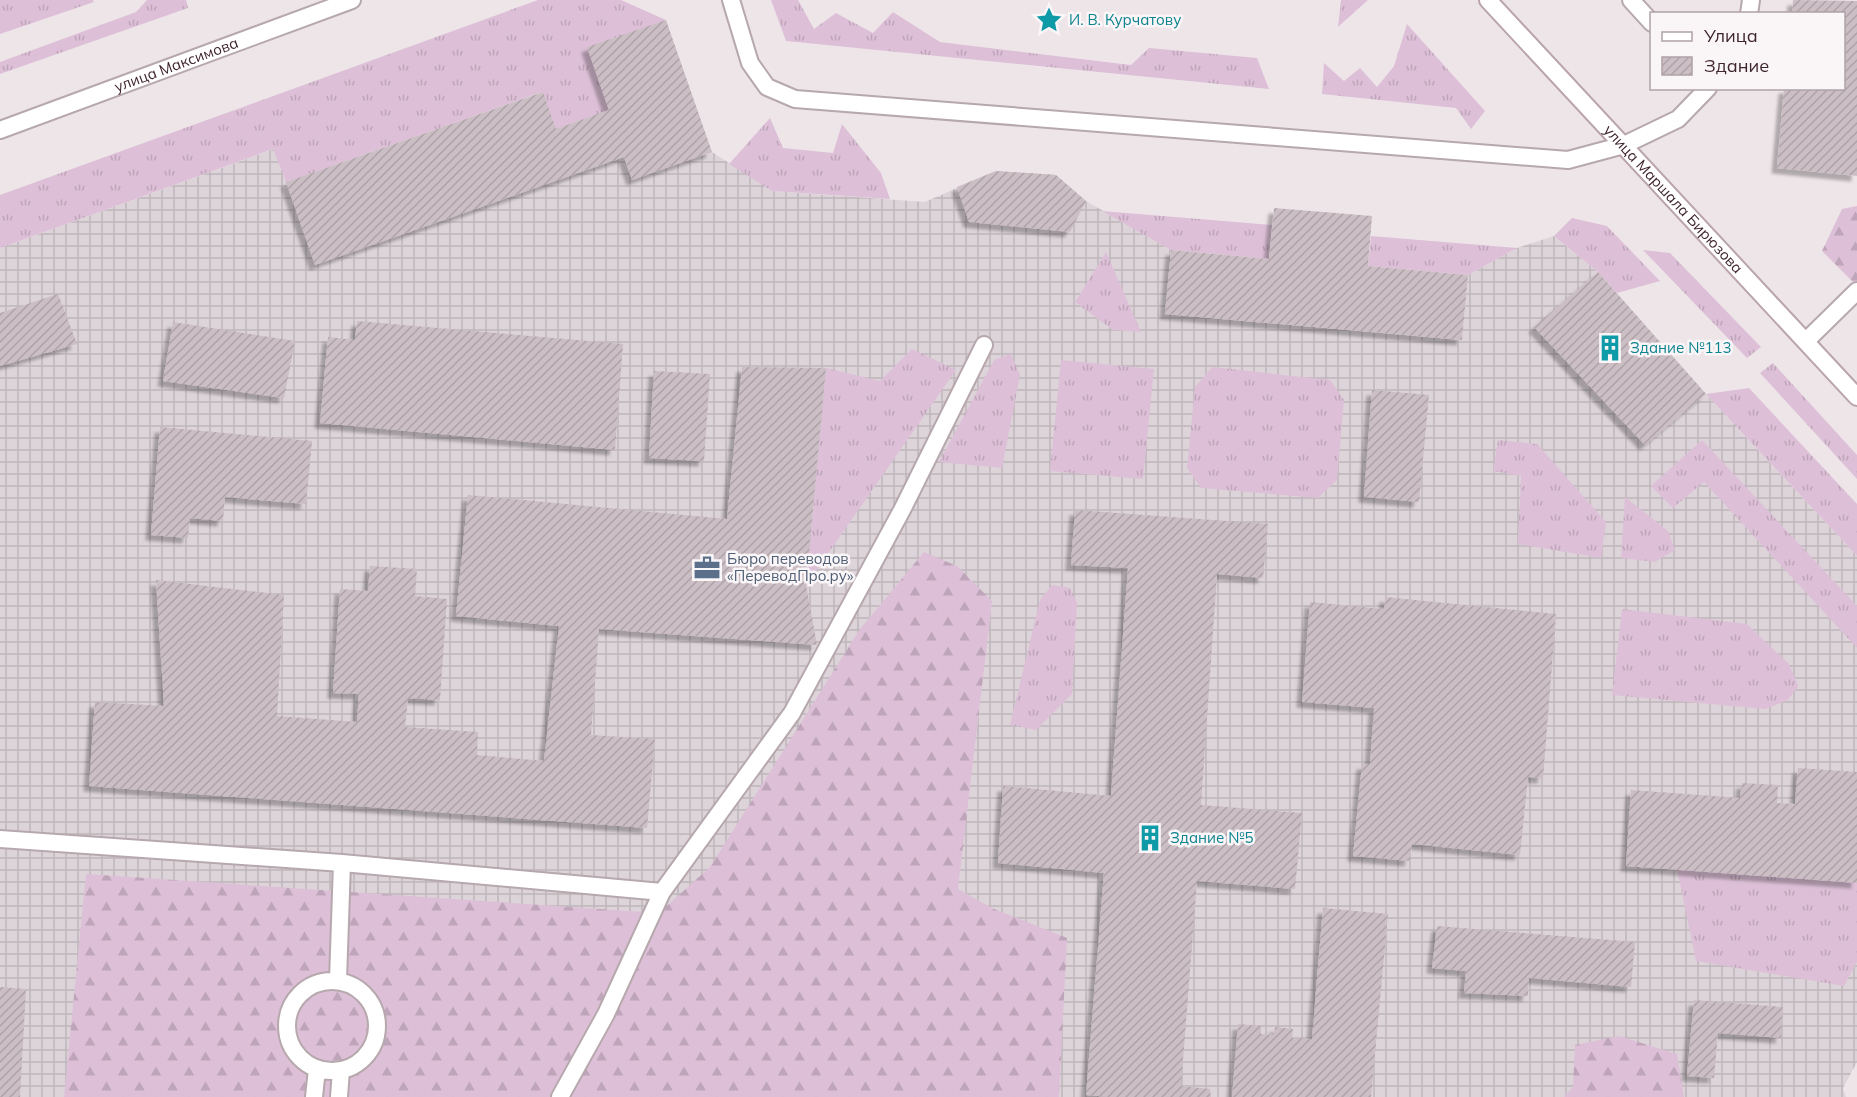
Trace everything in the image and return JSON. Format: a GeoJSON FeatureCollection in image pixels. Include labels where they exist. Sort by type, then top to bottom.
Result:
{"type":"FeatureCollection","features":[{"type":"Feature","properties":{"kind":"main road","name":"улица Максимова"},"geometry":{"type":"LineString","coordinates":[[0,130],[352,0]]}},
{"type":"Feature","properties":{"kind":"main road"},"geometry":{"type":"LineString","coordinates":[[731,0],[750,63],[768,87],[795,99],[1568,160],[1624,145],[1678,119],[1706,90]]}},
{"type":"Feature","properties":{"kind":"main road","name":"улица Маршала Бирюзова"},"geometry":{"type":"LineString","coordinates":[[1488,0],[1857,397]]}},
{"type":"Feature","properties":{"kind":"main road"},"geometry":{"type":"LineString","coordinates":[[1631,0],[1650,21]]}},
{"type":"Feature","properties":{"kind":"main road"},"geometry":{"type":"LineString","coordinates":[[1806,341],[1857,291]]}},
{"type":"Feature","properties":{"kind":"main road"},"geometry":{"type":"LineString","coordinates":[[560,1097],[606,1014],[662,892],[792,713],[902,510],[984,345]]}},
{"type":"Feature","properties":{"kind":"main road"},"geometry":{"type":"LineString","coordinates":[[0,839],[342,863],[662,892]]}},
{"type":"Feature","properties":{"kind":"main road"},"geometry":{"type":"LineString","coordinates":[[338,980],[342,863]]}},
{"type":"Feature","properties":{"kind":"main road"},"geometry":{"type":"LineString","coordinates":[[323,980],[338,980],[352,984],[372,1004],[377,1017],[377,1031],[373,1045],[366,1056],[354,1066],[329,1071],[316,1069],[303,1062],[293,1051],[287,1037],[286,1022],[290,1008],[298,995],[309,986],[323,980]]}},
{"type":"Feature","properties":{"kind":"main road"},"geometry":{"type":"LineString","coordinates":[[314,1097],[316,1069]]}},
{"type":"Feature","properties":{"kind":"main road"},"geometry":{"type":"LineString","coordinates":[[339,1097],[341,1070]]}},
{"type":"Feature","properties":{"kind":"shaded area"},"geometry":{"type":"Polygon","coordinates":[[[543,92],[609,110],[712,152],[772,191],[925,202],[996,171],[1056,175],[1086,201],[1171,250],[1165,314],[1462,340],[1468,275],[1517,248],[1554,236],[1598,272],[1706,394],[1857,556],[1857,1062],[1843,1088],[1846,1097],[0,1097],[0,248],[274,149],[286,182],[543,92]]]}},
{"type":"Feature","properties":{"kind":"green space"},"geometry":{"type":"Polygon","coordinates":[[[0,0],[93,0],[94,2],[0,34],[0,0]]]}},
{"type":"Feature","properties":{"kind":"green space"},"geometry":{"type":"Polygon","coordinates":[[[147,0],[186,0],[188,8],[0,74],[0,62],[136,12],[147,0]]]}},
{"type":"Feature","properties":{"kind":"green space"},"geometry":{"type":"Polygon","coordinates":[[[538,0],[621,0],[666,20],[609,110],[556,129],[542,92],[286,182],[273,149],[0,248],[0,195],[538,0]]]}},
{"type":"Feature","properties":{"kind":"green space"},"geometry":{"type":"Polygon","coordinates":[[[771,0],[798,0],[814,29],[836,13],[873,33],[893,12],[940,42],[1131,65],[1149,48],[1257,58],[1269,89],[786,41],[771,0]]]}},
{"type":"Feature","properties":{"kind":"green space"},"geometry":{"type":"Polygon","coordinates":[[[1341,0],[1368,0],[1338,27],[1341,0]]]}},
{"type":"Feature","properties":{"kind":"green space"},"geometry":{"type":"Polygon","coordinates":[[[1407,24],[1485,111],[1471,129],[1456,108],[1322,94],[1324,63],[1344,81],[1360,68],[1377,87],[1394,66],[1407,24]]]}},
{"type":"Feature","properties":{"kind":"green space"},"geometry":{"type":"Polygon","coordinates":[[[770,118],[783,148],[833,153],[842,124],[881,173],[890,199],[772,191],[729,164],[770,118]]]}},
{"type":"Feature","properties":{"kind":"green space"},"geometry":{"type":"Polygon","coordinates":[[[1857,206],[1857,286],[1822,251],[1842,209],[1857,206]]]}},
{"type":"Feature","properties":{"kind":"green space"},"geometry":{"type":"Polygon","coordinates":[[[1102,211],[1272,225],[1269,259],[1171,250],[1102,211]]]}},
{"type":"Feature","properties":{"kind":"green space"},"geometry":{"type":"Polygon","coordinates":[[[1572,218],[1607,226],[1660,281],[1617,293],[1598,272],[1554,236],[1572,218]]]}},
{"type":"Feature","properties":{"kind":"green space"},"geometry":{"type":"Polygon","coordinates":[[[1371,236],[1517,248],[1468,275],[1368,266],[1371,236]]]}},
{"type":"Feature","properties":{"kind":"green space"},"geometry":{"type":"Polygon","coordinates":[[[1643,250],[1670,253],[1761,347],[1747,358],[1643,250]]]}},
{"type":"Feature","properties":{"kind":"green space"},"geometry":{"type":"Polygon","coordinates":[[[1106,252],[1141,332],[1113,330],[1075,302],[1106,252]]]}},
{"type":"Feature","properties":{"kind":"green space"},"geometry":{"type":"Polygon","coordinates":[[[912,349],[956,370],[806,585],[826,368],[880,381],[912,349]]]}},
{"type":"Feature","properties":{"kind":"green space"},"geometry":{"type":"Polygon","coordinates":[[[1011,354],[1020,375],[1002,468],[939,462],[994,360],[1011,354]]]}},
{"type":"Feature","properties":{"kind":"green space"},"geometry":{"type":"Polygon","coordinates":[[[1061,360],[1154,369],[1143,479],[1050,471],[1061,360]]]}},
{"type":"Feature","properties":{"kind":"green space"},"geometry":{"type":"Polygon","coordinates":[[[1773,363],[1857,455],[1857,479],[1760,373],[1773,363]]]}},
{"type":"Feature","properties":{"kind":"green space"},"geometry":{"type":"Polygon","coordinates":[[[1212,367],[1330,380],[1344,400],[1337,480],[1318,498],[1201,488],[1187,468],[1195,387],[1212,367]]]}},
{"type":"Feature","properties":{"kind":"green space"},"geometry":{"type":"Polygon","coordinates":[[[1749,388],[1857,504],[1857,556],[1706,394],[1749,388]]]}},
{"type":"Feature","properties":{"kind":"green space"},"geometry":{"type":"Polygon","coordinates":[[[1498,440],[1537,444],[1606,522],[1601,558],[1518,544],[1521,476],[1493,471],[1498,440]]]}},
{"type":"Feature","properties":{"kind":"green space"},"geometry":{"type":"Polygon","coordinates":[[[1702,440],[1857,606],[1857,648],[1704,482],[1673,508],[1651,486],[1702,440]]]}},
{"type":"Feature","properties":{"kind":"green space"},"geometry":{"type":"Polygon","coordinates":[[[1625,497],[1668,531],[1675,550],[1655,562],[1621,558],[1625,497]]]}},
{"type":"Feature","properties":{"kind":"green space"},"geometry":{"type":"Polygon","coordinates":[[[924,552],[957,566],[992,601],[958,889],[992,908],[1067,938],[1059,1097],[64,1097],[86,874],[659,913],[710,867],[860,629],[924,552]]]}},
{"type":"Feature","properties":{"kind":"green space"},"geometry":{"type":"Polygon","coordinates":[[[1052,585],[1070,588],[1077,603],[1072,694],[1036,730],[1010,725],[1040,600],[1052,585]]]}},
{"type":"Feature","properties":{"kind":"green space"},"geometry":{"type":"Polygon","coordinates":[[[1622,609],[1747,624],[1789,664],[1798,686],[1788,700],[1765,709],[1612,695],[1622,609]]]}},
{"type":"Feature","properties":{"kind":"green space"},"geometry":{"type":"Polygon","coordinates":[[[1677,869],[1857,883],[1857,962],[1844,986],[1696,961],[1677,869]]]}},
{"type":"Feature","properties":{"kind":"green space"},"geometry":{"type":"Polygon","coordinates":[[[1619,1036],[1677,1054],[1684,1097],[1564,1097],[1573,1087],[1575,1045],[1619,1036]]]}},
{"type":"Feature","properties":{"kind":"building"},"geometry":{"type":"Polygon","coordinates":[[[1793,0],[1857,1],[1857,176],[1777,168],[1784,90],[1845,90],[1845,12],[1792,12],[1793,0]]]}},
{"type":"Feature","properties":{"kind":"building"},"geometry":{"type":"Polygon","coordinates":[[[666,20],[712,152],[632,180],[624,157],[315,265],[286,182],[543,92],[556,129],[609,110],[587,47],[666,20]]]}},
{"type":"Feature","properties":{"kind":"building"},"geometry":{"type":"Polygon","coordinates":[[[996,171],[1056,175],[1086,201],[1070,232],[969,222],[957,187],[996,171]]]}},
{"type":"Feature","properties":{"kind":"building"},"geometry":{"type":"Polygon","coordinates":[[[1274,208],[1372,216],[1368,266],[1468,275],[1462,340],[1165,314],[1171,250],[1269,259],[1274,208]]]}},
{"type":"Feature","properties":{"kind":"building","name":"Здание №113"},"geometry":{"type":"Polygon","coordinates":[[[1598,272],[1706,394],[1645,445],[1534,327],[1598,272]]]}},
{"type":"Feature","properties":{"kind":"building"},"geometry":{"type":"Polygon","coordinates":[[[58,294],[77,344],[0,366],[0,313],[58,294]]]}},
{"type":"Feature","properties":{"kind":"building"},"geometry":{"type":"Polygon","coordinates":[[[357,321],[623,344],[615,450],[320,423],[328,337],[355,340],[357,321]]]}},
{"type":"Feature","properties":{"kind":"building"},"geometry":{"type":"Polygon","coordinates":[[[173,322],[295,341],[284,398],[163,381],[173,322]]]}},
{"type":"Feature","properties":{"kind":"building"},"geometry":{"type":"Polygon","coordinates":[[[742,367],[826,368],[806,585],[817,645],[599,629],[591,735],[655,739],[647,828],[89,786],[95,702],[164,706],[156,580],[284,595],[277,716],[357,722],[359,694],[333,693],[340,589],[368,591],[370,566],[417,569],[415,596],[447,599],[440,700],[408,698],[405,727],[478,732],[477,755],[544,761],[559,626],[456,616],[468,495],[727,519],[742,367]]]}},
{"type":"Feature","properties":{"kind":"building"},"geometry":{"type":"Polygon","coordinates":[[[654,371],[710,374],[704,461],[649,458],[654,371]]]}},
{"type":"Feature","properties":{"kind":"building"},"geometry":{"type":"Polygon","coordinates":[[[1372,390],[1429,395],[1419,502],[1364,497],[1372,390]]]}},
{"type":"Feature","properties":{"kind":"building"},"geometry":{"type":"Polygon","coordinates":[[[160,427],[312,441],[306,504],[225,497],[223,521],[190,518],[188,538],[151,535],[160,427]]]}},
{"type":"Feature","properties":{"kind":"building","name":"Здание №5"},"geometry":{"type":"Polygon","coordinates":[[[1075,510],[1268,524],[1263,578],[1217,574],[1201,805],[1302,813],[1295,889],[1197,881],[1181,1086],[1210,1089],[1211,1097],[1086,1095],[1104,873],[998,863],[1003,786],[1111,796],[1128,568],[1071,565],[1075,510]]]}},
{"type":"Feature","properties":{"kind":"building"},"geometry":{"type":"Polygon","coordinates":[[[1385,597],[1556,614],[1543,778],[1528,777],[1520,855],[1412,844],[1410,861],[1353,856],[1362,764],[1370,764],[1374,708],[1302,702],[1310,602],[1384,609],[1385,597]]]}},
{"type":"Feature","properties":{"kind":"building"},"geometry":{"type":"Polygon","coordinates":[[[1798,768],[1857,772],[1857,883],[1626,866],[1631,790],[1740,798],[1742,783],[1778,785],[1777,803],[1795,804],[1798,768]]]}},
{"type":"Feature","properties":{"kind":"building"},"geometry":{"type":"Polygon","coordinates":[[[1323,908],[1388,914],[1371,1097],[1232,1097],[1238,1024],[1261,1026],[1261,1034],[1274,1035],[1275,1027],[1293,1029],[1292,1038],[1312,1039],[1323,908]]]}},
{"type":"Feature","properties":{"kind":"building"},"geometry":{"type":"Polygon","coordinates":[[[1437,926],[1635,942],[1631,987],[1529,978],[1528,996],[1464,993],[1466,971],[1432,968],[1437,926]]]}},
{"type":"Feature","properties":{"kind":"building"},"geometry":{"type":"Polygon","coordinates":[[[0,987],[26,989],[20,1097],[0,1097],[0,987]]]}},
{"type":"Feature","properties":{"kind":"building"},"geometry":{"type":"Polygon","coordinates":[[[1694,1000],[1783,1007],[1781,1038],[1718,1033],[1714,1078],[1687,1076],[1694,1000]]]}},
{"type":"Feature","properties":{"kind":"place","name":"И. В. Курчатову"},"geometry":{"type":"Point","coordinates":[1049,20]}},
{"type":"Feature","properties":{"kind":"place","name":"Здание №113"},"geometry":{"type":"Point","coordinates":[1610,348]}},
{"type":"Feature","properties":{"kind":"place","name":"Бюро переводов «ПереводПро.ру»"},"geometry":{"type":"Point","coordinates":[707,568]}},
{"type":"Feature","properties":{"kind":"place","name":"Здание №5"},"geometry":{"type":"Point","coordinates":[1150,838]}}]}
